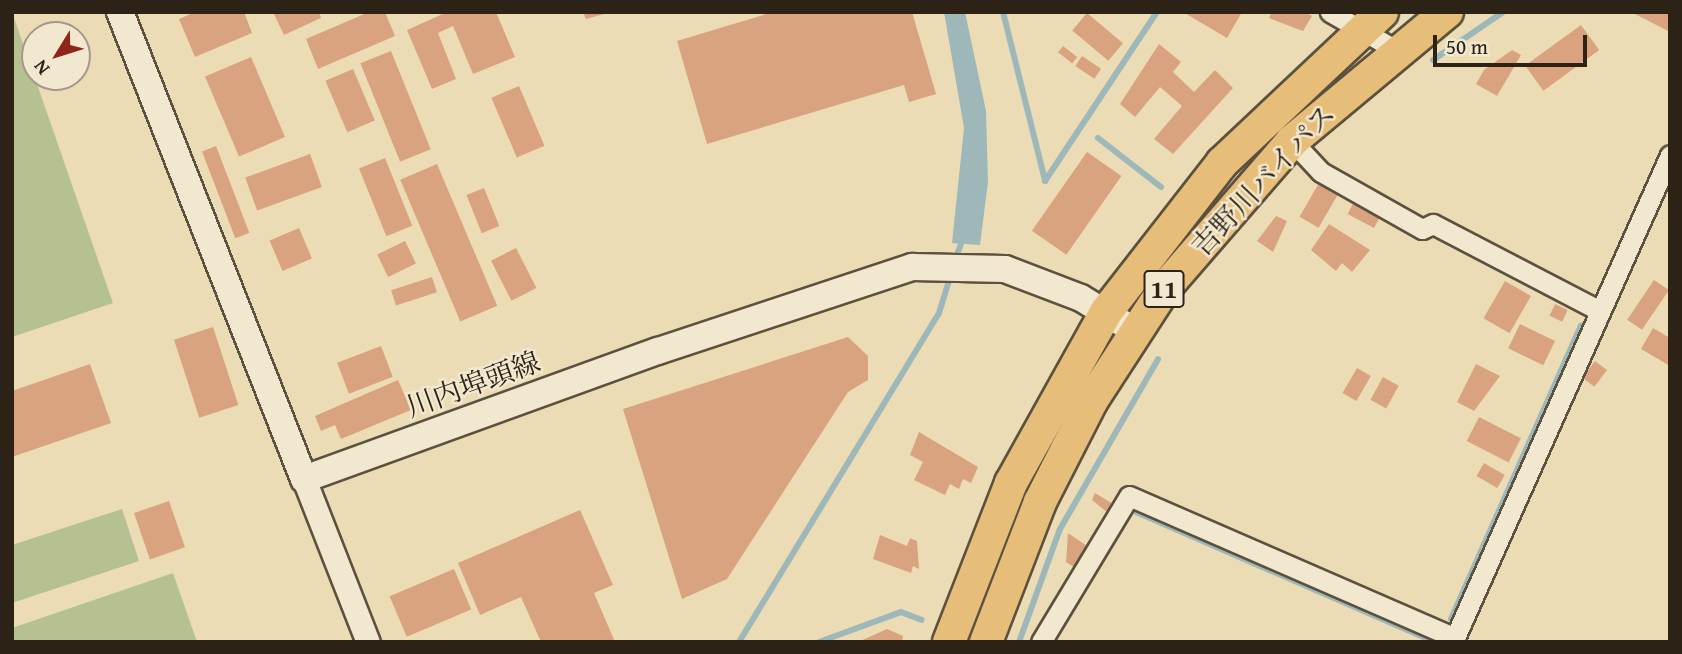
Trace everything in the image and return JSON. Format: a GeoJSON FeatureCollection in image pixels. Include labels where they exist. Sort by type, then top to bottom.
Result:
{"type":"FeatureCollection","features":[{"type":"Feature","properties":{"kind":"highway","name":"吉野川バイパス"},"geometry":{"type":"LineString","coordinates":[[986,642],[1040,502],[1092,400],[1164,289],[1292,141],[1396,50],[1447,12]]}},
{"type":"Feature","properties":{"kind":"highway","name":"吉野川バイパス"},"geometry":{"type":"LineString","coordinates":[[949,642],[1011,483],[1105,312],[1222,163],[1371,22]]}},
{"type":"Feature","properties":{"kind":"main road"},"geometry":{"type":"LineString","coordinates":[[120,12],[304,479]]}},
{"type":"Feature","properties":{"kind":"main road","name":"川内埠頭線"},"geometry":{"type":"LineString","coordinates":[[304,479],[764,315],[940,263],[980,265],[1041,281],[1105,312],[1137,332]]}},
{"type":"Feature","properties":{"kind":"street"},"geometry":{"type":"LineString","coordinates":[[1330,12],[1371,22],[1396,50]]}},
{"type":"Feature","properties":{"kind":"street"},"geometry":{"type":"LineString","coordinates":[[1292,141],[1321,172],[1422,229],[1433,224],[1598,310]]}},
{"type":"Feature","properties":{"kind":"street"},"geometry":{"type":"LineString","coordinates":[[1041,642],[1129,496],[1454,640],[1598,310],[1670,155]]}},
{"type":"Feature","properties":{"kind":"street"},"geometry":{"type":"LineString","coordinates":[[304,479],[368,642]]}},
{"type":"Feature","properties":{"kind":"green space"},"geometry":{"type":"Polygon","coordinates":[[[12,12],[21,38],[21,91],[39,91],[113,303],[12,337],[12,12]]]}},
{"type":"Feature","properties":{"kind":"green space"},"geometry":{"type":"Polygon","coordinates":[[[122,509],[139,561],[12,603],[12,545],[122,509]]]}},
{"type":"Feature","properties":{"kind":"green space"},"geometry":{"type":"Polygon","coordinates":[[[173,573],[197,642],[12,642],[12,628],[173,573]]]}},
{"type":"Feature","properties":{"kind":"water"},"geometry":{"type":"Polygon","coordinates":[[[944,12],[965,12],[986,111],[988,182],[980,245],[952,243],[964,128],[944,12]]]}},
{"type":"Feature","properties":{"kind":"building"},"geometry":{"type":"Polygon","coordinates":[[[195,12],[244,12],[252,33],[195,57],[179,19],[195,12]]]}},
{"type":"Feature","properties":{"kind":"building"},"geometry":{"type":"Polygon","coordinates":[[[273,12],[319,12],[321,18],[284,35],[273,12]]]}},
{"type":"Feature","properties":{"kind":"building"},"geometry":{"type":"Polygon","coordinates":[[[369,12],[385,12],[395,36],[318,69],[306,39],[369,12]]]}},
{"type":"Feature","properties":{"kind":"building"},"geometry":{"type":"Polygon","coordinates":[[[447,12],[496,12],[515,57],[473,74],[453,26],[438,33],[456,79],[432,89],[407,30],[447,12]]]}},
{"type":"Feature","properties":{"kind":"building"},"geometry":{"type":"Polygon","coordinates":[[[583,12],[608,12],[608,13],[586,19],[583,12]]]}},
{"type":"Feature","properties":{"kind":"building"},"geometry":{"type":"Polygon","coordinates":[[[773,12],[912,12],[936,94],[909,102],[904,85],[707,144],[677,41],[773,12]]]}},
{"type":"Feature","properties":{"kind":"building"},"geometry":{"type":"Polygon","coordinates":[[[1183,12],[1242,12],[1227,38],[1183,12]]]}},
{"type":"Feature","properties":{"kind":"building"},"geometry":{"type":"Polygon","coordinates":[[[1272,12],[1305,12],[1312,16],[1303,31],[1269,18],[1272,12]]]}},
{"type":"Feature","properties":{"kind":"building"},"geometry":{"type":"Polygon","coordinates":[[[1631,12],[1670,12],[1670,32],[1631,12]]]}},
{"type":"Feature","properties":{"kind":"building"},"geometry":{"type":"Polygon","coordinates":[[[1087,13],[1123,43],[1108,61],[1072,31],[1087,13]]]}},
{"type":"Feature","properties":{"kind":"building"},"geometry":{"type":"Polygon","coordinates":[[[1581,25],[1599,50],[1543,91],[1525,66],[1581,25]]]}},
{"type":"Feature","properties":{"kind":"building"},"geometry":{"type":"Polygon","coordinates":[[[1159,44],[1181,62],[1173,72],[1194,92],[1215,70],[1233,88],[1173,154],[1154,139],[1182,106],[1160,87],[1135,117],[1120,104],[1159,44]]]}},
{"type":"Feature","properties":{"kind":"building"},"geometry":{"type":"Polygon","coordinates":[[[1063,46],[1077,57],[1072,63],[1058,52],[1063,46]]]}},
{"type":"Feature","properties":{"kind":"building"},"geometry":{"type":"Polygon","coordinates":[[[1512,50],[1521,55],[1497,96],[1476,84],[1484,70],[1512,50]]]}},
{"type":"Feature","properties":{"kind":"building"},"geometry":{"type":"Polygon","coordinates":[[[391,51],[431,149],[400,162],[360,63],[391,51]]]}},
{"type":"Feature","properties":{"kind":"building"},"geometry":{"type":"Polygon","coordinates":[[[1082,56],[1101,69],[1094,79],[1075,66],[1082,56]]]}},
{"type":"Feature","properties":{"kind":"building"},"geometry":{"type":"Polygon","coordinates":[[[251,57],[285,137],[239,157],[205,77],[251,57]]]}},
{"type":"Feature","properties":{"kind":"building"},"geometry":{"type":"Polygon","coordinates":[[[353,69],[375,121],[347,132],[325,81],[353,69]]]}},
{"type":"Feature","properties":{"kind":"building"},"geometry":{"type":"Polygon","coordinates":[[[519,86],[544,146],[517,158],[491,98],[519,86]]]}},
{"type":"Feature","properties":{"kind":"building"},"geometry":{"type":"Polygon","coordinates":[[[216,146],[249,233],[235,238],[202,151],[216,146]]]}},
{"type":"Feature","properties":{"kind":"building"},"geometry":{"type":"Polygon","coordinates":[[[1087,152],[1121,176],[1066,255],[1032,231],[1087,152]]]}},
{"type":"Feature","properties":{"kind":"building"},"geometry":{"type":"Polygon","coordinates":[[[310,154],[322,187],[257,210],[245,178],[310,154]]]}},
{"type":"Feature","properties":{"kind":"building"},"geometry":{"type":"Polygon","coordinates":[[[385,158],[412,226],[386,236],[359,168],[385,158]]]}},
{"type":"Feature","properties":{"kind":"building"},"geometry":{"type":"Polygon","coordinates":[[[437,164],[497,306],[460,321],[400,180],[437,164]]]}},
{"type":"Feature","properties":{"kind":"building"},"geometry":{"type":"Polygon","coordinates":[[[1319,183],[1338,194],[1319,228],[1300,217],[1319,183]]]}},
{"type":"Feature","properties":{"kind":"building"},"geometry":{"type":"Polygon","coordinates":[[[484,188],[499,226],[482,233],[466,195],[484,188]]]}},
{"type":"Feature","properties":{"kind":"building"},"geometry":{"type":"Polygon","coordinates":[[[1356,198],[1382,212],[1374,228],[1348,214],[1356,198]]]}},
{"type":"Feature","properties":{"kind":"building"},"geometry":{"type":"Polygon","coordinates":[[[1276,216],[1287,221],[1273,252],[1257,241],[1276,216]]]}},
{"type":"Feature","properties":{"kind":"building"},"geometry":{"type":"Polygon","coordinates":[[[1329,224],[1370,250],[1352,272],[1342,263],[1336,271],[1311,250],[1329,224]]]}},
{"type":"Feature","properties":{"kind":"building"},"geometry":{"type":"Polygon","coordinates":[[[299,228],[312,258],[282,271],[270,241],[299,228]]]}},
{"type":"Feature","properties":{"kind":"building"},"geometry":{"type":"Polygon","coordinates":[[[405,241],[416,263],[388,277],[377,255],[405,241]]]}},
{"type":"Feature","properties":{"kind":"building"},"geometry":{"type":"Polygon","coordinates":[[[516,248],[536,288],[511,301],[491,261],[516,248]]]}},
{"type":"Feature","properties":{"kind":"building"},"geometry":{"type":"Polygon","coordinates":[[[432,277],[437,292],[396,306],[391,290],[432,277]]]}},
{"type":"Feature","properties":{"kind":"building"},"geometry":{"type":"Polygon","coordinates":[[[1654,280],[1669,290],[1642,330],[1627,320],[1654,280]]]}},
{"type":"Feature","properties":{"kind":"building"},"geometry":{"type":"Polygon","coordinates":[[[1505,281],[1531,296],[1509,333],[1484,318],[1505,281]]]}},
{"type":"Feature","properties":{"kind":"building"},"geometry":{"type":"Polygon","coordinates":[[[1555,304],[1568,310],[1562,322],[1550,316],[1555,304]]]}},
{"type":"Feature","properties":{"kind":"building"},"geometry":{"type":"Polygon","coordinates":[[[1520,324],[1555,341],[1543,365],[1508,348],[1520,324]]]}},
{"type":"Feature","properties":{"kind":"building"},"geometry":{"type":"Polygon","coordinates":[[[213,327],[238,405],[199,418],[174,340],[213,327]]]}},
{"type":"Feature","properties":{"kind":"building"},"geometry":{"type":"Polygon","coordinates":[[[1653,328],[1670,338],[1670,366],[1641,349],[1653,328]]]}},
{"type":"Feature","properties":{"kind":"building"},"geometry":{"type":"Polygon","coordinates":[[[848,337],[868,356],[868,380],[848,392],[727,579],[682,599],[623,409],[848,337]]]}},
{"type":"Feature","properties":{"kind":"building"},"geometry":{"type":"Polygon","coordinates":[[[381,346],[393,377],[349,394],[337,363],[381,346]]]}},
{"type":"Feature","properties":{"kind":"building"},"geometry":{"type":"Polygon","coordinates":[[[1595,361],[1607,370],[1594,387],[1582,378],[1595,361]]]}},
{"type":"Feature","properties":{"kind":"building"},"geometry":{"type":"Polygon","coordinates":[[[90,364],[111,423],[12,457],[12,391],[90,364]]]}},
{"type":"Feature","properties":{"kind":"building"},"geometry":{"type":"Polygon","coordinates":[[[1476,364],[1500,376],[1474,411],[1457,402],[1476,364]]]}},
{"type":"Feature","properties":{"kind":"building"},"geometry":{"type":"Polygon","coordinates":[[[1357,368],[1371,376],[1356,401],[1342,393],[1357,368]]]}},
{"type":"Feature","properties":{"kind":"building"},"geometry":{"type":"Polygon","coordinates":[[[1383,377],[1399,386],[1386,408],[1370,400],[1383,377]]]}},
{"type":"Feature","properties":{"kind":"building"},"geometry":{"type":"Polygon","coordinates":[[[398,380],[411,410],[341,439],[335,425],[321,431],[315,416],[398,380]]]}},
{"type":"Feature","properties":{"kind":"building"},"geometry":{"type":"Polygon","coordinates":[[[1479,417],[1521,438],[1509,462],[1467,441],[1479,417]]]}},
{"type":"Feature","properties":{"kind":"building"},"geometry":{"type":"Polygon","coordinates":[[[919,432],[978,467],[971,483],[963,479],[959,489],[950,484],[945,495],[914,480],[923,462],[910,455],[919,432]]]}},
{"type":"Feature","properties":{"kind":"building"},"geometry":{"type":"Polygon","coordinates":[[[1484,463],[1505,475],[1497,488],[1476,476],[1484,463]]]}},
{"type":"Feature","properties":{"kind":"building"},"geometry":{"type":"Polygon","coordinates":[[[1095,493],[1113,504],[1108,513],[1092,500],[1095,493]]]}},
{"type":"Feature","properties":{"kind":"building"},"geometry":{"type":"Polygon","coordinates":[[[169,501],[185,547],[150,559],[134,513],[169,501]]]}},
{"type":"Feature","properties":{"kind":"building"},"geometry":{"type":"Polygon","coordinates":[[[580,510],[613,585],[594,593],[615,642],[541,642],[521,597],[480,615],[458,563],[580,510]]]}},
{"type":"Feature","properties":{"kind":"building"},"geometry":{"type":"Polygon","coordinates":[[[1068,533],[1087,546],[1074,567],[1066,562],[1068,533]]]}},
{"type":"Feature","properties":{"kind":"building"},"geometry":{"type":"Polygon","coordinates":[[[880,535],[907,546],[910,538],[917,541],[919,569],[913,566],[911,573],[873,559],[880,535]]]}},
{"type":"Feature","properties":{"kind":"building"},"geometry":{"type":"Polygon","coordinates":[[[454,569],[471,610],[407,637],[390,596],[454,569]]]}},
{"type":"Feature","properties":{"kind":"building"},"geometry":{"type":"Polygon","coordinates":[[[887,629],[903,636],[902,642],[858,642],[887,629]]]}},
{"type":"Feature","properties":{"kind":"waterway"},"geometry":{"type":"LineString","coordinates":[[1003,12],[1045,181],[1157,12]]}},
{"type":"Feature","properties":{"kind":"waterway"},"geometry":{"type":"LineString","coordinates":[[1433,60],[1503,12]]}},
{"type":"Feature","properties":{"kind":"waterway"},"geometry":{"type":"LineString","coordinates":[[1098,138],[1161,187]]}},
{"type":"Feature","properties":{"kind":"waterway"},"geometry":{"type":"LineString","coordinates":[[955,261],[963,238]]}},
{"type":"Feature","properties":{"kind":"waterway"},"geometry":{"type":"LineString","coordinates":[[739,642],[939,313],[951,274]]}},
{"type":"Feature","properties":{"kind":"waterway"},"geometry":{"type":"LineString","coordinates":[[1451,619],[1581,326]]}},
{"type":"Feature","properties":{"kind":"waterway"},"geometry":{"type":"LineString","coordinates":[[1019,642],[1060,529],[1158,359]]}},
{"type":"Feature","properties":{"kind":"waterway"},"geometry":{"type":"LineString","coordinates":[[1136,512],[1435,642]]}},
{"type":"Feature","properties":{"kind":"waterway"},"geometry":{"type":"LineString","coordinates":[[819,642],[901,612],[922,620]]}}]}
